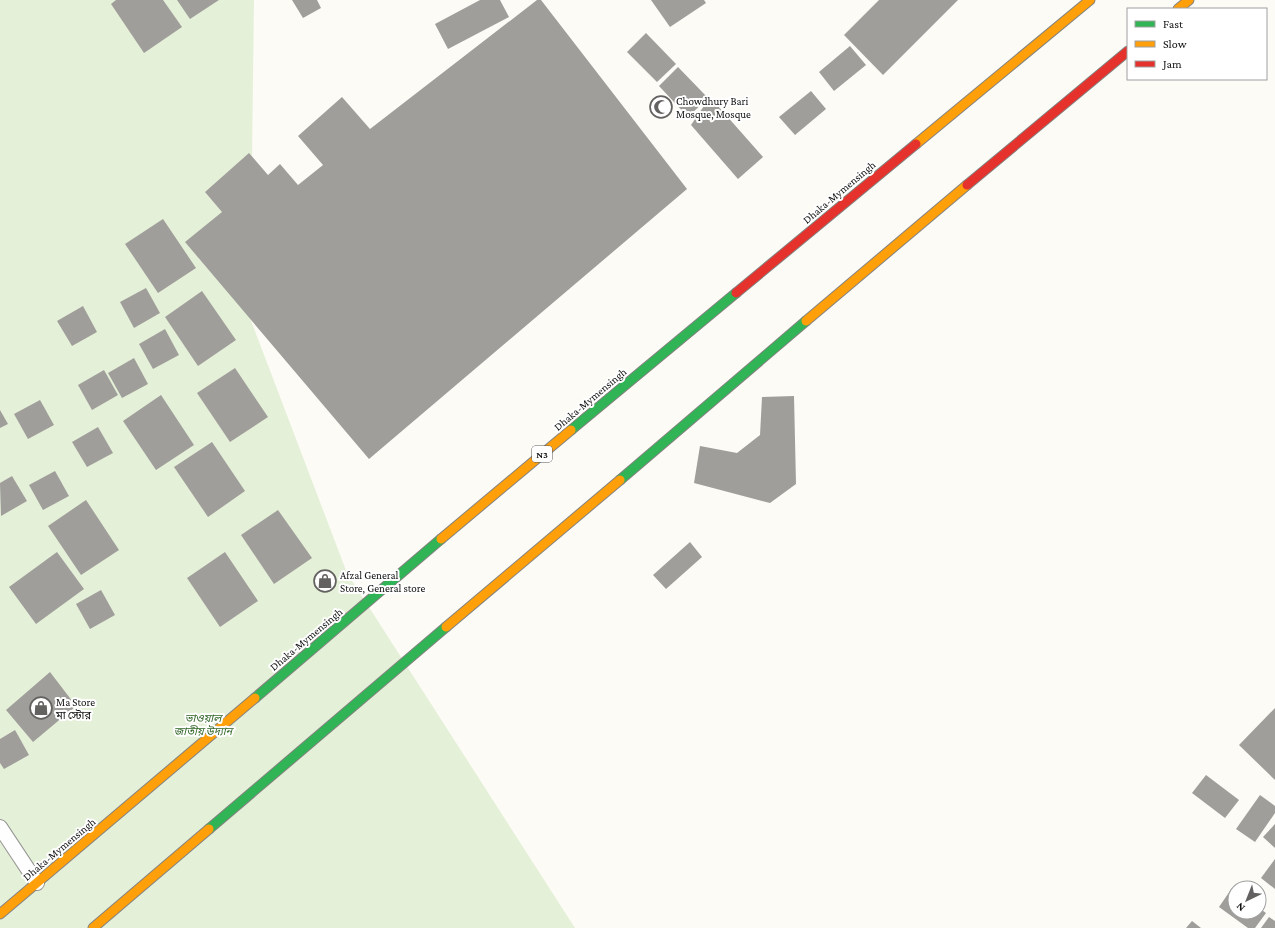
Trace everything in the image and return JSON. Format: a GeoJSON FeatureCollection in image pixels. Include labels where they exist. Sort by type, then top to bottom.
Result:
{"type":"FeatureCollection","features":[{"type":"Feature","properties":{"kind":"highway","name":"Dhaka-Mymensingh"},"geometry":{"type":"LineString","coordinates":[[0,914],[506,484],[1090,0]]}},
{"type":"Feature","properties":{"kind":"highway"},"geometry":{"type":"LineString","coordinates":[[1179,8],[1189,0]]}},
{"type":"Feature","properties":{"kind":"highway"},"geometry":{"type":"LineString","coordinates":[[93,928],[906,235],[1127,52]]}},
{"type":"Feature","properties":{"kind":"lane"},"geometry":{"type":"LineString","coordinates":[[0,827],[38,883]]}},
{"type":"Feature","properties":{"kind":"green space","name":"ভাওয়াল জাতীয় উদ্যান"},"geometry":{"type":"Polygon","coordinates":[[[0,0],[254,0],[250,318],[347,573],[575,928],[0,928],[0,0]]]}},
{"type":"Feature","properties":{"kind":"building"},"geometry":{"type":"Polygon","coordinates":[[[116,0],[163,0],[182,27],[144,53],[111,4],[116,0]]]}},
{"type":"Feature","properties":{"kind":"building"},"geometry":{"type":"Polygon","coordinates":[[[177,0],[219,0],[190,19],[177,0]]]}},
{"type":"Feature","properties":{"kind":"building"},"geometry":{"type":"Polygon","coordinates":[[[292,0],[317,0],[321,8],[303,18],[292,0]]]}},
{"type":"Feature","properties":{"kind":"building"},"geometry":{"type":"Polygon","coordinates":[[[480,0],[500,0],[509,17],[448,49],[435,24],[480,0]]]}},
{"type":"Feature","properties":{"kind":"building"},"geometry":{"type":"Polygon","coordinates":[[[537,0],[541,0],[687,189],[369,459],[185,242],[222,212],[205,192],[249,153],[268,175],[280,164],[298,185],[323,165],[298,136],[342,97],[370,129],[537,0]]]}},
{"type":"Feature","properties":{"kind":"building"},"geometry":{"type":"Polygon","coordinates":[[[651,0],[704,0],[706,3],[670,27],[651,0]]]}},
{"type":"Feature","properties":{"kind":"building"},"geometry":{"type":"Polygon","coordinates":[[[879,0],[958,0],[883,75],[844,35],[879,0]]]}},
{"type":"Feature","properties":{"kind":"building"},"geometry":{"type":"Polygon","coordinates":[[[646,33],[676,64],[657,82],[627,52],[646,33]]]}},
{"type":"Feature","properties":{"kind":"building"},"geometry":{"type":"Polygon","coordinates":[[[850,46],[866,65],[834,91],[819,72],[850,46]]]}},
{"type":"Feature","properties":{"kind":"building"},"geometry":{"type":"Polygon","coordinates":[[[678,67],[708,98],[688,117],[659,86],[678,67]]]}},
{"type":"Feature","properties":{"kind":"building"},"geometry":{"type":"Polygon","coordinates":[[[811,91],[826,109],[795,135],[779,117],[811,91]]]}},
{"type":"Feature","properties":{"kind":"building"},"geometry":{"type":"Polygon","coordinates":[[[710,97],[763,157],[738,179],[691,125],[710,97]]]}},
{"type":"Feature","properties":{"kind":"building"},"geometry":{"type":"Polygon","coordinates":[[[163,219],[196,268],[158,293],[125,244],[163,219]]]}},
{"type":"Feature","properties":{"kind":"building"},"geometry":{"type":"Polygon","coordinates":[[[146,288],[160,313],[134,328],[120,302],[146,288]]]}},
{"type":"Feature","properties":{"kind":"building"},"geometry":{"type":"Polygon","coordinates":[[[202,291],[236,340],[198,366],[165,317],[202,291]]]}},
{"type":"Feature","properties":{"kind":"building"},"geometry":{"type":"Polygon","coordinates":[[[83,306],[97,332],[72,346],[57,321],[83,306]]]}},
{"type":"Feature","properties":{"kind":"building"},"geometry":{"type":"Polygon","coordinates":[[[165,329],[179,355],[153,369],[139,344],[165,329]]]}},
{"type":"Feature","properties":{"kind":"building"},"geometry":{"type":"Polygon","coordinates":[[[134,358],[148,384],[122,398],[108,373],[134,358]]]}},
{"type":"Feature","properties":{"kind":"building"},"geometry":{"type":"Polygon","coordinates":[[[235,368],[268,417],[230,442],[197,393],[235,368]]]}},
{"type":"Feature","properties":{"kind":"building"},"geometry":{"type":"Polygon","coordinates":[[[104,370],[118,395],[92,410],[78,385],[104,370]]]}},
{"type":"Feature","properties":{"kind":"building"},"geometry":{"type":"Polygon","coordinates":[[[161,395],[194,445],[156,470],[123,421],[161,395]]]}},
{"type":"Feature","properties":{"kind":"building"},"geometry":{"type":"Polygon","coordinates":[[[794,396],[796,484],[770,503],[694,483],[700,446],[737,453],[760,435],[762,397],[794,396]]]}},
{"type":"Feature","properties":{"kind":"building"},"geometry":{"type":"Polygon","coordinates":[[[40,400],[54,425],[28,439],[14,414],[40,400]]]}},
{"type":"Feature","properties":{"kind":"building"},"geometry":{"type":"Polygon","coordinates":[[[0,410],[8,424],[0,428],[0,410]]]}},
{"type":"Feature","properties":{"kind":"building"},"geometry":{"type":"Polygon","coordinates":[[[98,427],[113,453],[87,467],[72,442],[98,427]]]}},
{"type":"Feature","properties":{"kind":"building"},"geometry":{"type":"Polygon","coordinates":[[[212,442],[245,491],[208,517],[174,467],[212,442]]]}},
{"type":"Feature","properties":{"kind":"building"},"geometry":{"type":"Polygon","coordinates":[[[55,471],[69,496],[43,510],[29,485],[55,471]]]}},
{"type":"Feature","properties":{"kind":"building"},"geometry":{"type":"Polygon","coordinates":[[[12,476],[27,501],[1,516],[0,483],[12,476]]]}},
{"type":"Feature","properties":{"kind":"building"},"geometry":{"type":"Polygon","coordinates":[[[86,500],[119,550],[81,575],[48,526],[86,500]]]}},
{"type":"Feature","properties":{"kind":"building"},"geometry":{"type":"Polygon","coordinates":[[[278,510],[312,558],[274,584],[241,535],[278,510]]]}},
{"type":"Feature","properties":{"kind":"building"},"geometry":{"type":"Polygon","coordinates":[[[690,542],[702,557],[666,589],[653,575],[690,542]]]}},
{"type":"Feature","properties":{"kind":"building"},"geometry":{"type":"Polygon","coordinates":[[[57,552],[84,589],[36,624],[9,587],[57,552]]]}},
{"type":"Feature","properties":{"kind":"building"},"geometry":{"type":"Polygon","coordinates":[[[225,552],[258,601],[220,627],[187,578],[225,552]]]}},
{"type":"Feature","properties":{"kind":"building"},"geometry":{"type":"Polygon","coordinates":[[[101,590],[115,615],[90,629],[76,604],[101,590]]]}},
{"type":"Feature","properties":{"kind":"building","name":"Ma Store মা স্টোর"},"geometry":{"type":"Polygon","coordinates":[[[50,672],[76,706],[33,742],[6,710],[50,672]]]}},
{"type":"Feature","properties":{"kind":"building"},"geometry":{"type":"Polygon","coordinates":[[[1275,708],[1275,780],[1239,745],[1275,708]]]}},
{"type":"Feature","properties":{"kind":"building"},"geometry":{"type":"Polygon","coordinates":[[[15,730],[29,755],[4,769],[0,763],[0,739],[15,730]]]}},
{"type":"Feature","properties":{"kind":"building"},"geometry":{"type":"Polygon","coordinates":[[[1206,775],[1239,800],[1225,818],[1192,793],[1206,775]]]}},
{"type":"Feature","properties":{"kind":"building"},"geometry":{"type":"Polygon","coordinates":[[[1260,795],[1275,806],[1275,813],[1255,842],[1236,829],[1260,795]]]}},
{"type":"Feature","properties":{"kind":"building"},"geometry":{"type":"Polygon","coordinates":[[[1275,824],[1275,848],[1263,837],[1275,824]]]}},
{"type":"Feature","properties":{"kind":"building"},"geometry":{"type":"Polygon","coordinates":[[[1275,859],[1275,889],[1267,883],[1267,880],[1261,878],[1275,859]]]}},
{"type":"Feature","properties":{"kind":"building"},"geometry":{"type":"Polygon","coordinates":[[[1227,895],[1227,913],[1219,907],[1227,895]]]}},
{"type":"Feature","properties":{"kind":"building"},"geometry":{"type":"Polygon","coordinates":[[[1269,917],[1275,921],[1275,928],[1261,928],[1269,917]]]}},
{"type":"Feature","properties":{"kind":"building"},"geometry":{"type":"Polygon","coordinates":[[[1237,920],[1261,920],[1255,928],[1248,928],[1237,920]]]}},
{"type":"Feature","properties":{"kind":"building"},"geometry":{"type":"Polygon","coordinates":[[[1192,921],[1201,928],[1186,928],[1192,921]]]}},
{"type":"Feature","properties":{"kind":"traffic: fast"},"geometry":{"type":"LineString","coordinates":[[571,430],[736,293]]}},
{"type":"Feature","properties":{"kind":"traffic: fast"},"geometry":{"type":"LineString","coordinates":[[620,480],[806,321]]}},
{"type":"Feature","properties":{"kind":"traffic: fast"},"geometry":{"type":"LineString","coordinates":[[255,698],[441,539]]}},
{"type":"Feature","properties":{"kind":"traffic: fast"},"geometry":{"type":"LineString","coordinates":[[209,829],[446,627]]}},
{"type":"Feature","properties":{"kind":"traffic: slow"},"geometry":{"type":"LineString","coordinates":[[916,144],[1090,0]]}},
{"type":"Feature","properties":{"kind":"traffic: slow"},"geometry":{"type":"LineString","coordinates":[[1179,8],[1189,0]]}},
{"type":"Feature","properties":{"kind":"traffic: slow"},"geometry":{"type":"LineString","coordinates":[[806,321],[967,185]]}},
{"type":"Feature","properties":{"kind":"traffic: slow"},"geometry":{"type":"LineString","coordinates":[[441,539],[571,430]]}},
{"type":"Feature","properties":{"kind":"traffic: slow"},"geometry":{"type":"LineString","coordinates":[[446,627],[620,480]]}},
{"type":"Feature","properties":{"kind":"traffic: slow"},"geometry":{"type":"LineString","coordinates":[[0,914],[255,698]]}},
{"type":"Feature","properties":{"kind":"traffic: slow"},"geometry":{"type":"LineString","coordinates":[[93,928],[209,829]]}},
{"type":"Feature","properties":{"kind":"traffic: jam"},"geometry":{"type":"LineString","coordinates":[[967,185],[1127,52]]}},
{"type":"Feature","properties":{"kind":"traffic: jam"},"geometry":{"type":"LineString","coordinates":[[736,293],[916,144]]}},
{"type":"Feature","properties":{"kind":"place","name":"Chowdhury Bari Mosque, Mosque"},"geometry":{"type":"Point","coordinates":[661,107]}},
{"type":"Feature","properties":{"kind":"place","name":"Afzal General Store, General store"},"geometry":{"type":"Point","coordinates":[325,581]}},
{"type":"Feature","properties":{"kind":"place","name":"Ma Store মা স্টোর"},"geometry":{"type":"Point","coordinates":[41,708]}}]}
